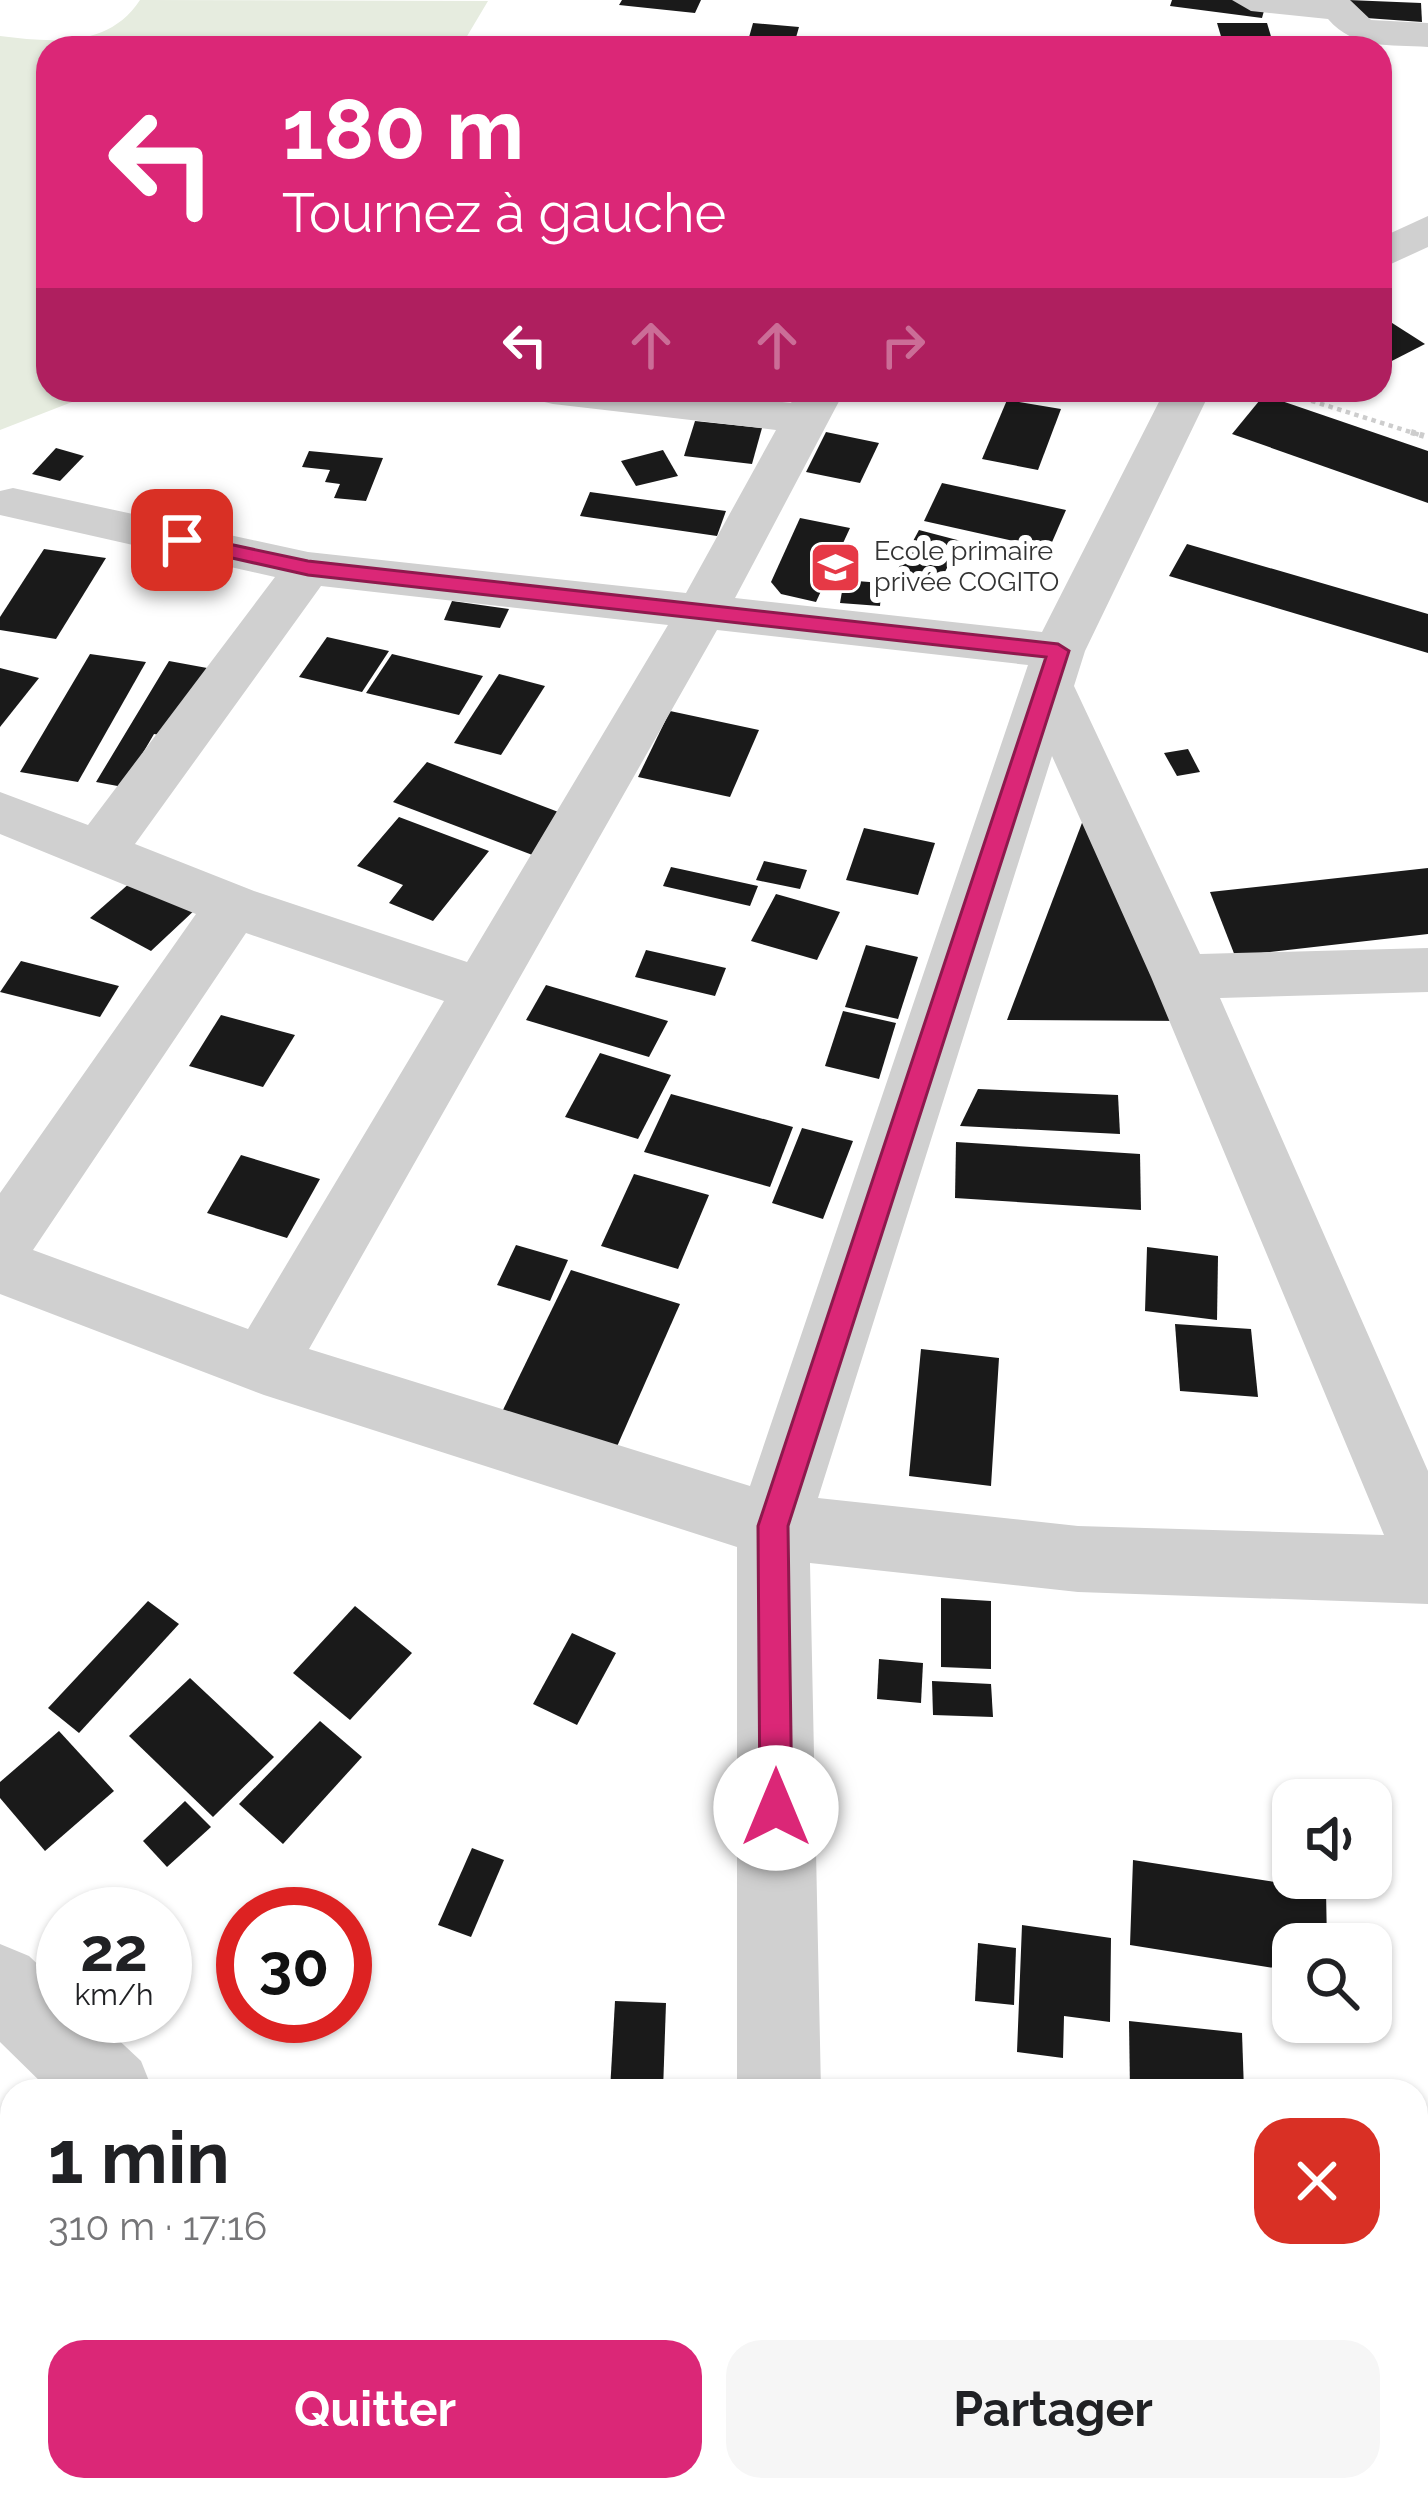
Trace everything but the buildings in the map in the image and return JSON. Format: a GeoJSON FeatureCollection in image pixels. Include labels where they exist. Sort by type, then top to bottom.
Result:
{"type":"FeatureCollection","features":[{"type":"Feature","properties":{"kind":"street"},"geometry":{"type":"LineString","coordinates":[[1251,0],[1340,4]]}},
{"type":"Feature","properties":{"kind":"street"},"geometry":{"type":"LineString","coordinates":[[1340,4],[1360,31],[1428,35]]}},
{"type":"Feature","properties":{"kind":"street"},"geometry":{"type":"LineString","coordinates":[[1327,36],[1340,4]]}},
{"type":"Feature","properties":{"kind":"street"},"geometry":{"type":"LineString","coordinates":[[1392,249],[1428,229]]}},
{"type":"Feature","properties":{"kind":"street"},"geometry":{"type":"LineString","coordinates":[[264,1365],[485,991],[700,615],[813,405],[761,402]]}},
{"type":"Feature","properties":{"kind":"street"},"geometry":{"type":"LineString","coordinates":[[779,2079],[773,1526],[934,1023],[1054,670],[1182,402]]}},
{"type":"Feature","properties":{"kind":"street"},"geometry":{"type":"LineString","coordinates":[[13,503],[308,568],[700,615],[1054,670]]}},
{"type":"Feature","properties":{"kind":"street"},"geometry":{"type":"LineString","coordinates":[[100,850],[308,568]]}},
{"type":"Feature","properties":{"kind":"street"},"geometry":{"type":"LineString","coordinates":[[1054,670],[1428,1554]]}},
{"type":"Feature","properties":{"kind":"street"},"geometry":{"type":"LineString","coordinates":[[0,812],[233,906],[485,991]]}},
{"type":"Feature","properties":{"kind":"street"},"geometry":{"type":"LineString","coordinates":[[0,1245],[233,906]]}},
{"type":"Feature","properties":{"kind":"street"},"geometry":{"type":"LineString","coordinates":[[1180,977],[1428,970]]}},
{"type":"Feature","properties":{"kind":"street"},"geometry":{"type":"LineString","coordinates":[[0,1266],[264,1365],[773,1526],[1078,1559],[1428,1570]]}},
{"type":"Feature","properties":{"kind":"street"},"geometry":{"type":"LineString","coordinates":[[0,1985],[98,2079]]}},
{"type":"Feature","properties":{"kind":"path"},"geometry":{"type":"LineString","coordinates":[[1316,402],[1428,437]]}},
{"type":"Feature","properties":{"kind":"shaded area"},"geometry":{"type":"Polygon","coordinates":[[[140,0],[488,1],[467,36],[90,36],[127,16],[140,0]]]}},
{"type":"Feature","properties":{"kind":"shaded area"},"geometry":{"type":"Polygon","coordinates":[[[0,36],[36,40],[36,402],[72,402],[0,430],[0,36]]]}},
{"type":"Feature","properties":{"kind":"place","name":"Ecole primaire privée COGITO"},"geometry":{"type":"Point","coordinates":[835,567]}},
{"type":"Feature","properties":{"kind":"route"},"geometry":{"type":"LineString","coordinates":[[182,540],[308,568],[1058,651],[773,1526],[776,1808]]}}]}
